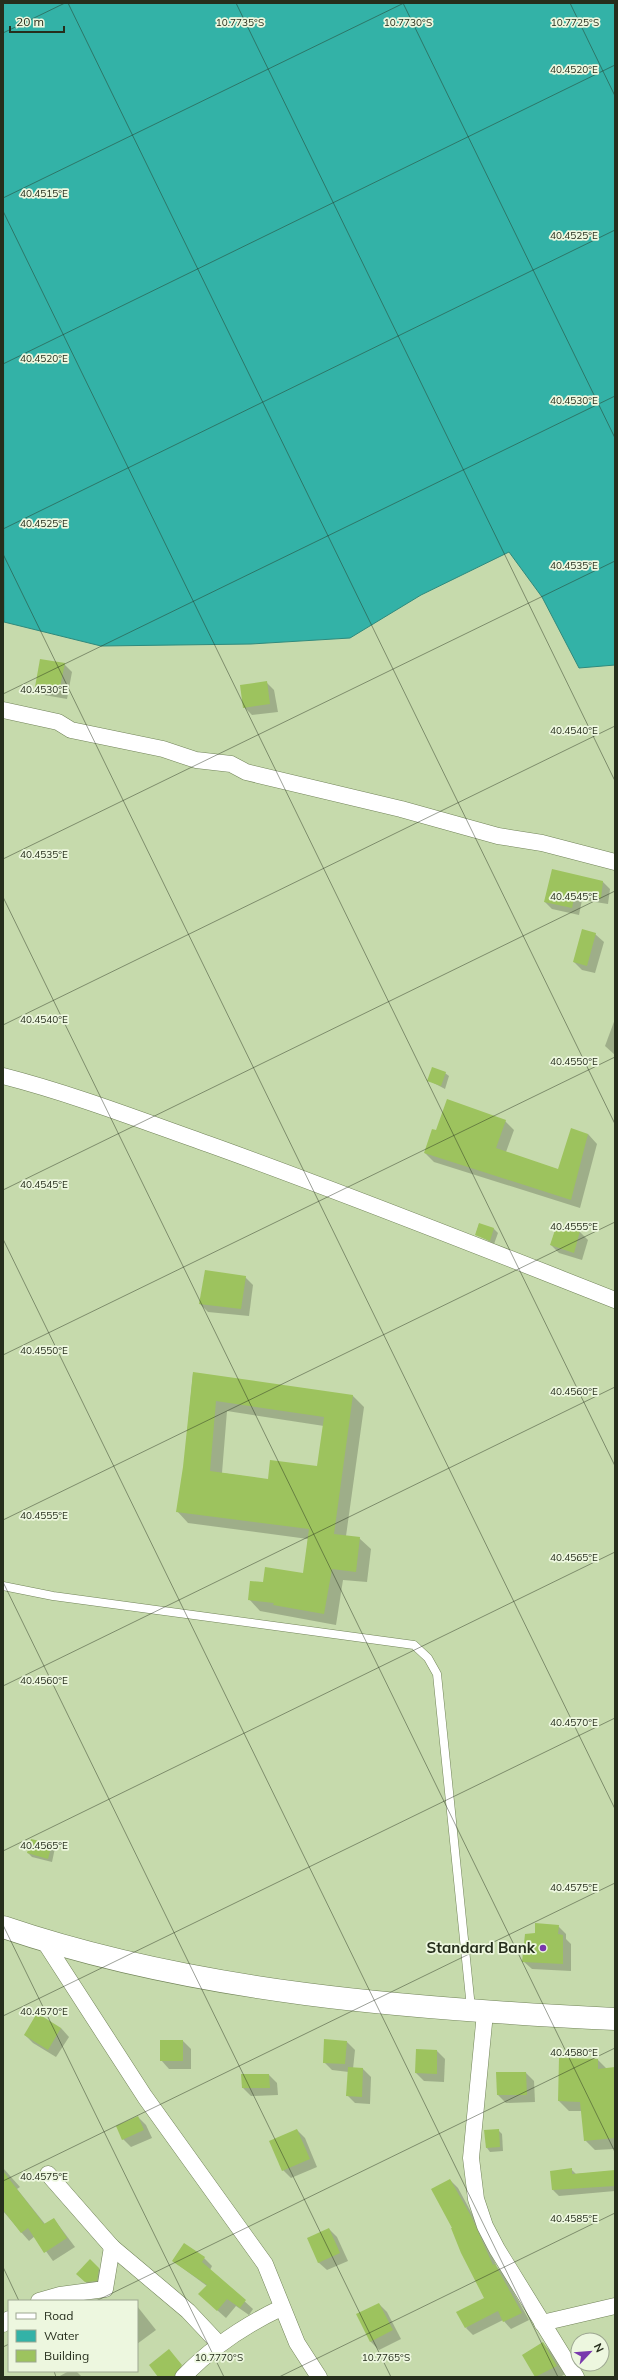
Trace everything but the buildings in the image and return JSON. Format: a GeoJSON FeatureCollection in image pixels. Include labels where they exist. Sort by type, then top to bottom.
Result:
{"type":"FeatureCollection","features":[{"type":"Feature","properties":{"kind":"main road"},"geometry":{"type":"LineString","coordinates":[[3,1927],[44,1941],[200,1978],[386,2004],[478,2012],[615,2019]]}},
{"type":"Feature","properties":{"kind":"street"},"geometry":{"type":"LineString","coordinates":[[3,710],[58,722],[70,730],[163,749],[196,760],[231,764],[246,772],[401,809],[498,836],[542,843],[615,862]]}},
{"type":"Feature","properties":{"kind":"street"},"geometry":{"type":"LineString","coordinates":[[3,1076],[127,1115],[317,1183],[615,1300]]}},
{"type":"Feature","properties":{"kind":"street"},"geometry":{"type":"LineString","coordinates":[[44,1941],[145,2097],[265,2264],[281,2308],[297,2343],[319,2377]]}},
{"type":"Feature","properties":{"kind":"street"},"geometry":{"type":"LineString","coordinates":[[478,2012],[471,2158],[476,2199],[485,2226],[497,2249],[576,2377]]}},
{"type":"Feature","properties":{"kind":"street"},"geometry":{"type":"LineString","coordinates":[[48,2174],[112,2247],[188,2310],[219,2344]]}},
{"type":"Feature","properties":{"kind":"street"},"geometry":{"type":"LineString","coordinates":[[42,2300],[60,2294],[105,2289],[112,2247]]}},
{"type":"Feature","properties":{"kind":"street"},"geometry":{"type":"LineString","coordinates":[[542,2323],[615,2306]]}},
{"type":"Feature","properties":{"kind":"street"},"geometry":{"type":"LineString","coordinates":[[183,2377],[206,2353],[251,2322],[281,2308]]}},
{"type":"Feature","properties":{"kind":"lane"},"geometry":{"type":"LineString","coordinates":[[3,1586],[53,1596],[414,1645],[424,1654],[437,1674],[478,2012]]}},
{"type":"Feature","properties":{"kind":"water"},"geometry":{"type":"Polygon","coordinates":[[[3,3],[615,3],[615,665],[579,668],[542,597],[509,552],[421,595],[350,638],[251,644],[101,646],[4,622],[3,3]]]}},
{"type":"Feature","properties":{"kind":"place","name":"Standard Bank"},"geometry":{"type":"Point","coordinates":[543,1948]}}]}
